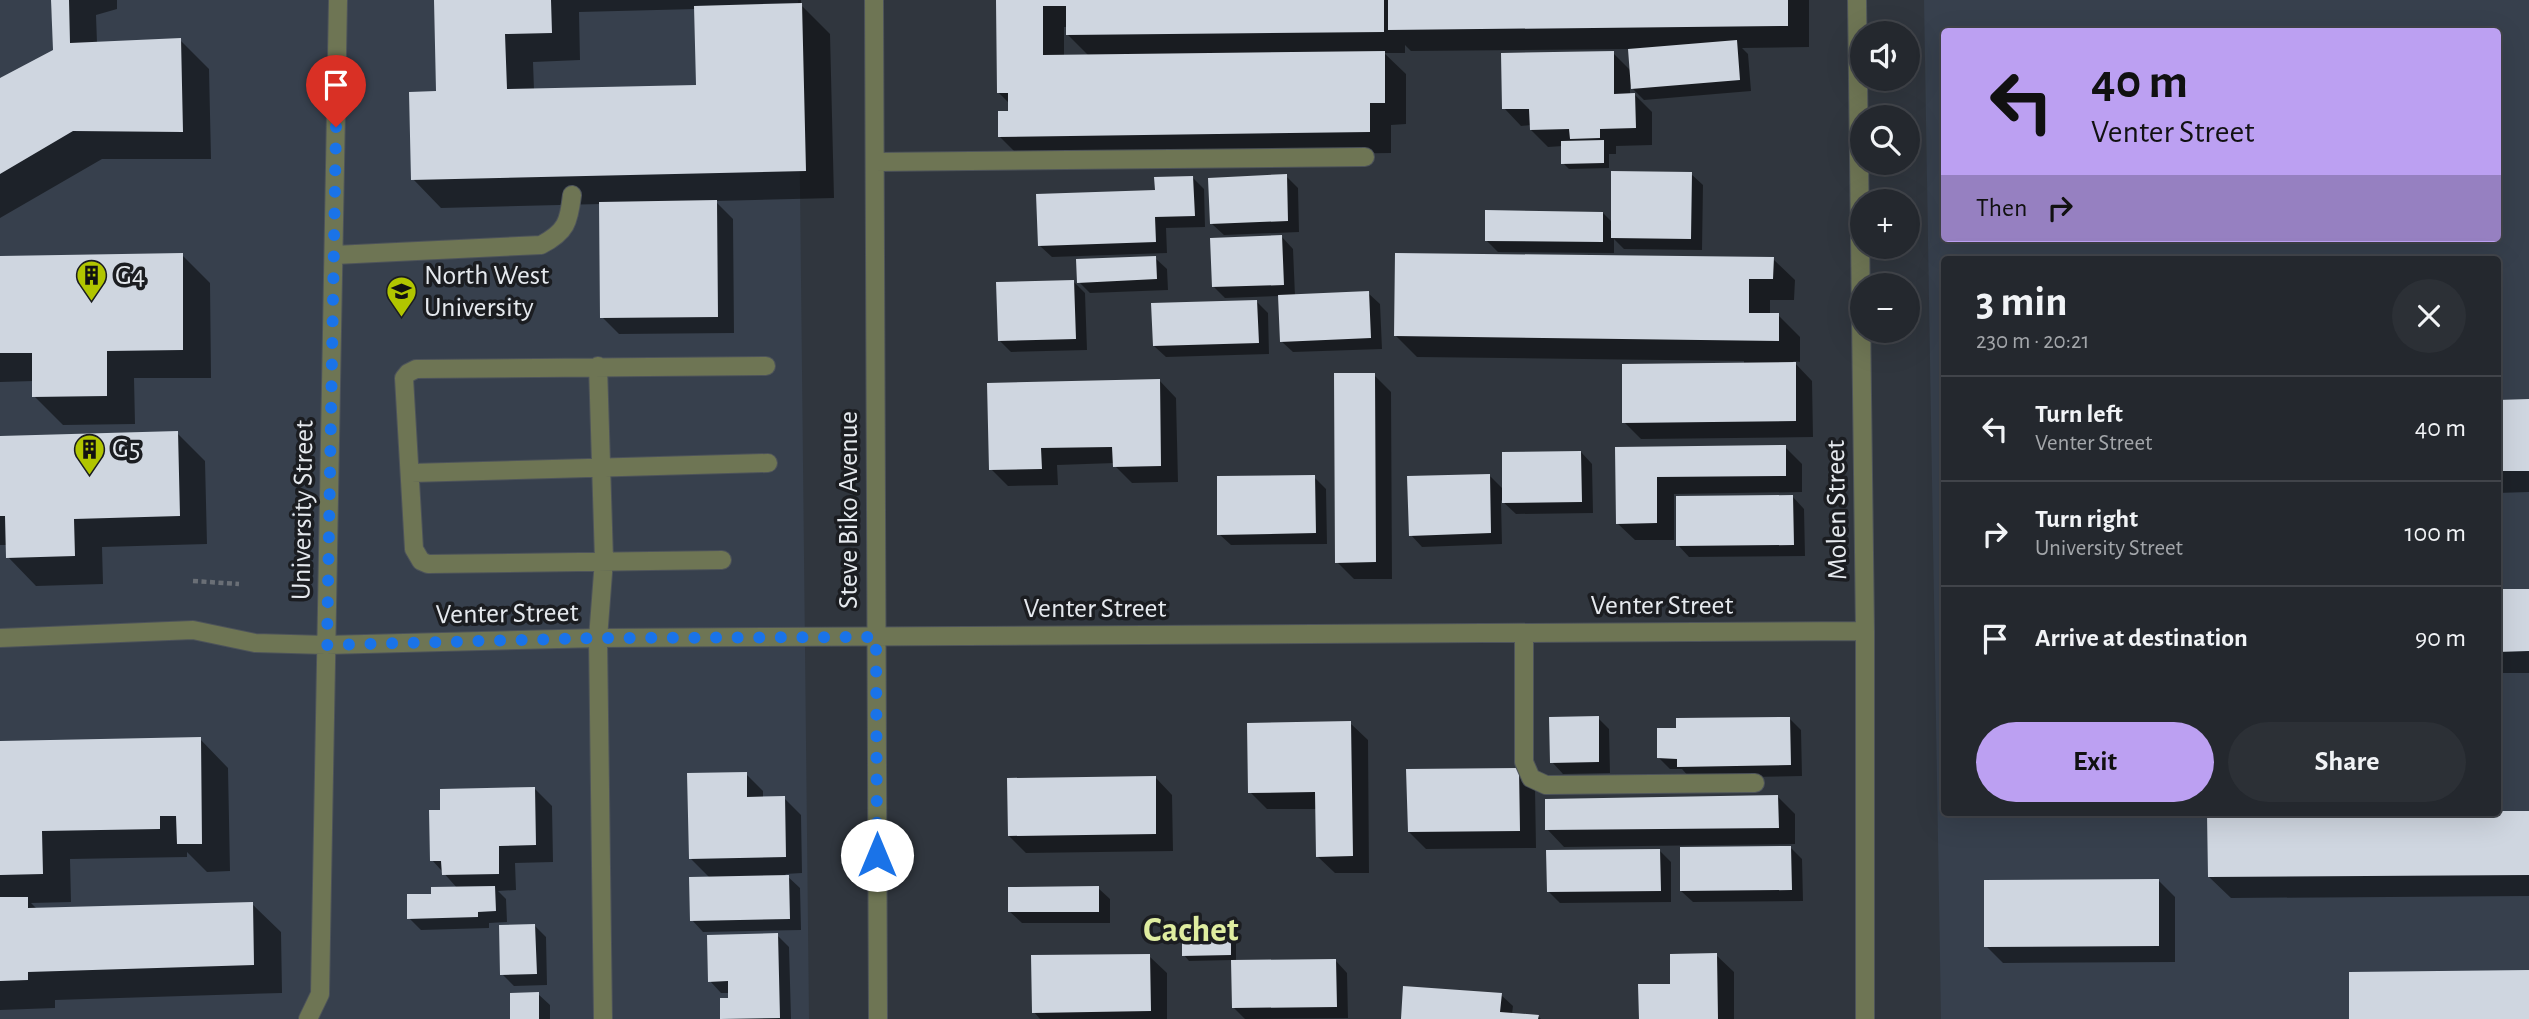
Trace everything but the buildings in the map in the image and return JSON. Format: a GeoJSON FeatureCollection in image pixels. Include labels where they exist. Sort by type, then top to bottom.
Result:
{"type":"FeatureCollection","features":[{"type":"Feature","properties":{"kind":"street","name":"University Street"},"geometry":{"type":"LineString","coordinates":[[308,1019],[320,994],[338,0]]}},
{"type":"Feature","properties":{"kind":"street","name":"Steve Biko Avenue"},"geometry":{"type":"LineString","coordinates":[[874,0],[878,1019]]}},
{"type":"Feature","properties":{"kind":"street","name":"Molen Street"},"geometry":{"type":"LineString","coordinates":[[1857,0],[1865,631],[1865,1019]]}},
{"type":"Feature","properties":{"kind":"street"},"geometry":{"type":"LineString","coordinates":[[875,162],[1364,156]]}},
{"type":"Feature","properties":{"kind":"street"},"geometry":{"type":"LineString","coordinates":[[335,255],[541,245],[556,236],[569,219],[572,195]]}},
{"type":"Feature","properties":{"kind":"street"},"geometry":{"type":"LineString","coordinates":[[598,366],[604,560],[598,638],[603,1019]]}},
{"type":"Feature","properties":{"kind":"street"},"geometry":{"type":"LineString","coordinates":[[722,560],[421,562],[414,548],[404,378],[416,369],[766,366]]}},
{"type":"Feature","properties":{"kind":"street"},"geometry":{"type":"LineString","coordinates":[[411,473],[768,463]]}},
{"type":"Feature","properties":{"kind":"street","name":"Venter Street"},"geometry":{"type":"LineString","coordinates":[[0,638],[193,630],[255,643],[327,645],[598,638],[1865,631]]}},
{"type":"Feature","properties":{"kind":"street"},"geometry":{"type":"LineString","coordinates":[[1524,633],[1524,762],[1531,778],[1546,785],[1755,783]]}},
{"type":"Feature","properties":{"kind":"path"},"geometry":{"type":"LineString","coordinates":[[193,581],[239,584]]}},
{"type":"Feature","properties":{"kind":"shaded area","name":"North West University"},"geometry":{"type":"Polygon","coordinates":[[[0,0],[798,0],[809,1019],[0,1019],[0,0]]]}},
{"type":"Feature","properties":{"kind":"shaded area"},"geometry":{"type":"Polygon","coordinates":[[[1924,0],[2529,0],[2529,1019],[1941,1019],[1924,0]]]}},
{"type":"Feature","properties":{"kind":"place","name":"G4"},"geometry":{"type":"Point","coordinates":[92,303]}},
{"type":"Feature","properties":{"kind":"place","name":"North West University"},"geometry":{"type":"Point","coordinates":[401,319]}},
{"type":"Feature","properties":{"kind":"place","name":"G5"},"geometry":{"type":"Point","coordinates":[89,476]}},
{"type":"Feature","properties":{"kind":"district","name":"Cachet"},"geometry":{"type":"Point","coordinates":[1191,930]}},
{"type":"Feature","properties":{"kind":"route"},"geometry":{"type":"LineString","coordinates":[[336,127],[327,645],[598,638],[876,637],[877,855]]}}]}
